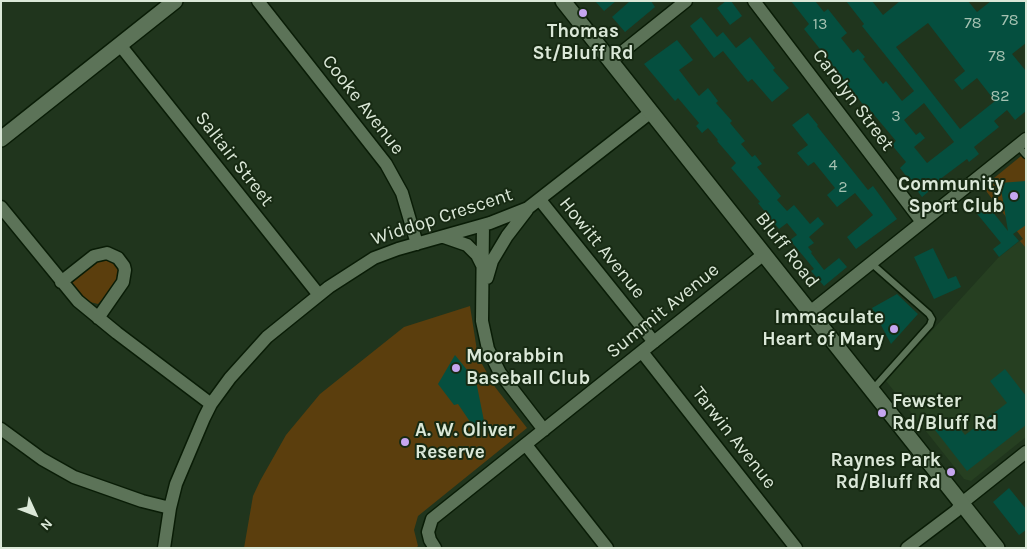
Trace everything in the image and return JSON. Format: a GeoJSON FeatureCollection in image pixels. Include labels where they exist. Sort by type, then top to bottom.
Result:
{"type":"FeatureCollection","features":[{"type":"Feature","properties":{"kind":"main road"},"geometry":{"type":"LineString","coordinates":[[1,139],[175,1]]}},
{"type":"Feature","properties":{"kind":"main road","name":"Bluff Road"},"geometry":{"type":"LineString","coordinates":[[563,1],[997,548]]}},
{"type":"Feature","properties":{"kind":"street","name":"Cooke Avenue"},"geometry":{"type":"LineString","coordinates":[[258,1],[386,164],[402,193],[417,244]]}},
{"type":"Feature","properties":{"kind":"street"},"geometry":{"type":"LineString","coordinates":[[611,61],[686,1]]}},
{"type":"Feature","properties":{"kind":"street","name":"Carolyn Street"},"geometry":{"type":"LineString","coordinates":[[754,1],[922,222]]}},
{"type":"Feature","properties":{"kind":"street","name":"Saltair Street"},"geometry":{"type":"LineString","coordinates":[[120,45],[319,295]]}},
{"type":"Feature","properties":{"kind":"street","name":"Widdop Crescent"},"geometry":{"type":"LineString","coordinates":[[164,548],[170,508],[182,468],[195,435],[211,404],[240,366],[261,344],[341,278],[374,258],[487,224],[528,208],[651,112]]}},
{"type":"Feature","properties":{"kind":"street"},"geometry":{"type":"LineString","coordinates":[[810,312],[922,222],[1023,147]]}},
{"type":"Feature","properties":{"kind":"street","name":"Howitt Avenue"},"geometry":{"type":"LineString","coordinates":[[540,200],[654,342]]}},
{"type":"Feature","properties":{"kind":"street"},"geometry":{"type":"LineString","coordinates":[[1,207],[78,301],[211,404]]}},
{"type":"Feature","properties":{"kind":"street"},"geometry":{"type":"LineString","coordinates":[[486,268],[528,208]]}},
{"type":"Feature","properties":{"kind":"street"},"geometry":{"type":"LineString","coordinates":[[487,224],[486,268],[482,295],[484,334],[494,364],[507,384],[544,430]]}},
{"type":"Feature","properties":{"kind":"street"},"geometry":{"type":"LineString","coordinates":[[443,237],[467,245],[486,268]]}},
{"type":"Feature","properties":{"kind":"street"},"geometry":{"type":"LineString","coordinates":[[61,282],[94,256],[107,253],[118,258],[125,270],[124,282],[98,318]]}},
{"type":"Feature","properties":{"kind":"street","name":"Summit Avenue"},"geometry":{"type":"LineString","coordinates":[[435,548],[428,532],[432,519],[764,254]]}},
{"type":"Feature","properties":{"kind":"street","name":"Tarwin Avenue"},"geometry":{"type":"LineString","coordinates":[[642,352],[796,548]]}},
{"type":"Feature","properties":{"kind":"street"},"geometry":{"type":"LineString","coordinates":[[1,428],[42,459],[74,476],[142,501],[170,508]]}},
{"type":"Feature","properties":{"kind":"street"},"geometry":{"type":"LineString","coordinates":[[526,445],[607,548]]}},
{"type":"Feature","properties":{"kind":"street"},"geometry":{"type":"LineString","coordinates":[[907,548],[932,528],[942,515],[962,503],[1026,452]]}},
{"type":"Feature","properties":{"kind":"lane"},"geometry":{"type":"LineString","coordinates":[[871,263],[929,314],[932,319],[930,325],[872,390]]}},
{"type":"Feature","properties":{"kind":"shaded area"},"geometry":{"type":"Polygon","coordinates":[[[1026,152],[1026,248],[1020,241],[1023,239],[983,187],[1026,152]]]}},
{"type":"Feature","properties":{"kind":"shaded area"},"geometry":{"type":"Polygon","coordinates":[[[1022,239],[1026,244],[1026,437],[971,481],[964,479],[886,381],[998,258],[1022,239]]]}},
{"type":"Feature","properties":{"kind":"shaded area"},"geometry":{"type":"Polygon","coordinates":[[[109,258],[119,264],[120,276],[98,304],[86,301],[71,284],[97,260],[109,258]]]}},
{"type":"Feature","properties":{"kind":"shaded area"},"geometry":{"type":"Polygon","coordinates":[[[470,306],[478,357],[495,387],[527,428],[418,516],[414,530],[418,546],[416,548],[244,548],[253,496],[260,481],[286,435],[320,394],[404,327],[470,306]]]}},
{"type":"Feature","properties":{"kind":"building"},"geometry":{"type":"Polygon","coordinates":[[[595,1],[616,1],[604,11],[595,1]]]}},
{"type":"Feature","properties":{"kind":"building"},"geometry":{"type":"Polygon","coordinates":[[[630,1],[651,1],[655,7],[625,32],[612,17],[630,1]]]}},
{"type":"Feature","properties":{"kind":"building"},"geometry":{"type":"Polygon","coordinates":[[[726,1],[731,1],[742,16],[730,25],[717,8],[726,1]]]}},
{"type":"Feature","properties":{"kind":"building"},"geometry":{"type":"Polygon","coordinates":[[[791,1],[815,1],[824,12],[828,9],[847,33],[841,38],[853,53],[858,49],[865,57],[863,59],[883,84],[886,81],[902,101],[914,91],[862,26],[864,24],[846,1],[872,1],[883,15],[900,1],[968,1],[977,12],[991,1],[1026,1],[1026,43],[1012,54],[1026,71],[1026,111],[1015,120],[1007,110],[994,121],[999,127],[974,147],[979,154],[969,162],[967,159],[939,180],[940,182],[922,197],[900,168],[906,162],[891,144],[896,141],[870,110],[868,111],[804,29],[809,24],[791,1]],[[928,23],[896,47],[960,129],[995,101],[977,78],[962,90],[954,80],[965,71],[928,23]],[[924,103],[904,120],[916,135],[920,132],[925,138],[914,147],[927,163],[954,142],[924,103]]]}},
{"type":"Feature","properties":{"kind":"building"},"geometry":{"type":"Polygon","coordinates":[[[701,17],[717,37],[723,32],[736,48],[750,37],[775,68],[773,70],[789,88],[772,102],[752,79],[748,82],[723,51],[714,58],[690,26],[701,17]]]}},
{"type":"Feature","properties":{"kind":"building"},"geometry":{"type":"Polygon","coordinates":[[[677,40],[693,60],[679,70],[699,96],[708,88],[718,101],[716,103],[732,121],[730,123],[745,141],[741,144],[752,157],[755,155],[762,164],[757,167],[781,196],[777,200],[787,211],[794,205],[810,224],[818,217],[824,224],[809,237],[814,243],[808,247],[811,253],[824,270],[839,258],[847,267],[824,286],[811,271],[814,269],[790,240],[797,235],[787,223],[779,229],[758,203],[760,202],[731,168],[736,163],[718,140],[708,128],[702,133],[696,126],[699,123],[678,98],[675,101],[644,64],[677,40]]]}},
{"type":"Feature","properties":{"kind":"building"},"geometry":{"type":"Polygon","coordinates":[[[808,113],[868,190],[873,186],[897,219],[856,249],[847,237],[873,215],[855,193],[837,207],[827,195],[835,188],[814,162],[808,166],[797,153],[808,145],[792,125],[808,113]]]}},
{"type":"Feature","properties":{"kind":"building"},"geometry":{"type":"Polygon","coordinates":[[[1026,181],[1026,225],[1013,234],[1019,241],[999,257],[993,249],[1001,243],[974,210],[984,201],[1008,231],[1000,183],[1026,181]]]}},
{"type":"Feature","properties":{"kind":"building"},"geometry":{"type":"Polygon","coordinates":[[[933,248],[948,279],[956,276],[961,287],[934,299],[914,257],[933,248]]]}},
{"type":"Feature","properties":{"kind":"building","name":"Immaculate Heart of Mary"},"geometry":{"type":"Polygon","coordinates":[[[897,294],[918,314],[891,344],[872,308],[897,294]]]}},
{"type":"Feature","properties":{"kind":"building","name":"Moorabbin Baseball Club"},"geometry":{"type":"Polygon","coordinates":[[[455,355],[476,381],[485,426],[477,432],[458,404],[454,405],[438,384],[455,355]]]}},
{"type":"Feature","properties":{"kind":"building"},"geometry":{"type":"Polygon","coordinates":[[[1005,369],[1026,396],[1026,425],[967,471],[935,430],[951,417],[965,435],[1007,403],[990,381],[1005,369]]]}},
{"type":"Feature","properties":{"kind":"building"},"geometry":{"type":"Polygon","coordinates":[[[1009,488],[1026,509],[1026,530],[1019,535],[993,502],[1009,488]]]}},
{"type":"Feature","properties":{"kind":"place","name":"Thomas St/Bluff Rd"},"geometry":{"type":"Point","coordinates":[583,13]}},
{"type":"Feature","properties":{"kind":"place","name":"Community Sport Club"},"geometry":{"type":"Point","coordinates":[1014,196]}},
{"type":"Feature","properties":{"kind":"place","name":"Immaculate Heart of Mary"},"geometry":{"type":"Point","coordinates":[894,329]}},
{"type":"Feature","properties":{"kind":"place","name":"Moorabbin Baseball Club"},"geometry":{"type":"Point","coordinates":[456,368]}},
{"type":"Feature","properties":{"kind":"place","name":"Fewster Rd/Bluff Rd"},"geometry":{"type":"Point","coordinates":[882,413]}},
{"type":"Feature","properties":{"kind":"place","name":"A. W. Oliver Reserve"},"geometry":{"type":"Point","coordinates":[405,442]}},
{"type":"Feature","properties":{"kind":"place","name":"Raynes Park Rd/Bluff Rd"},"geometry":{"type":"Point","coordinates":[951,472]}}]}
